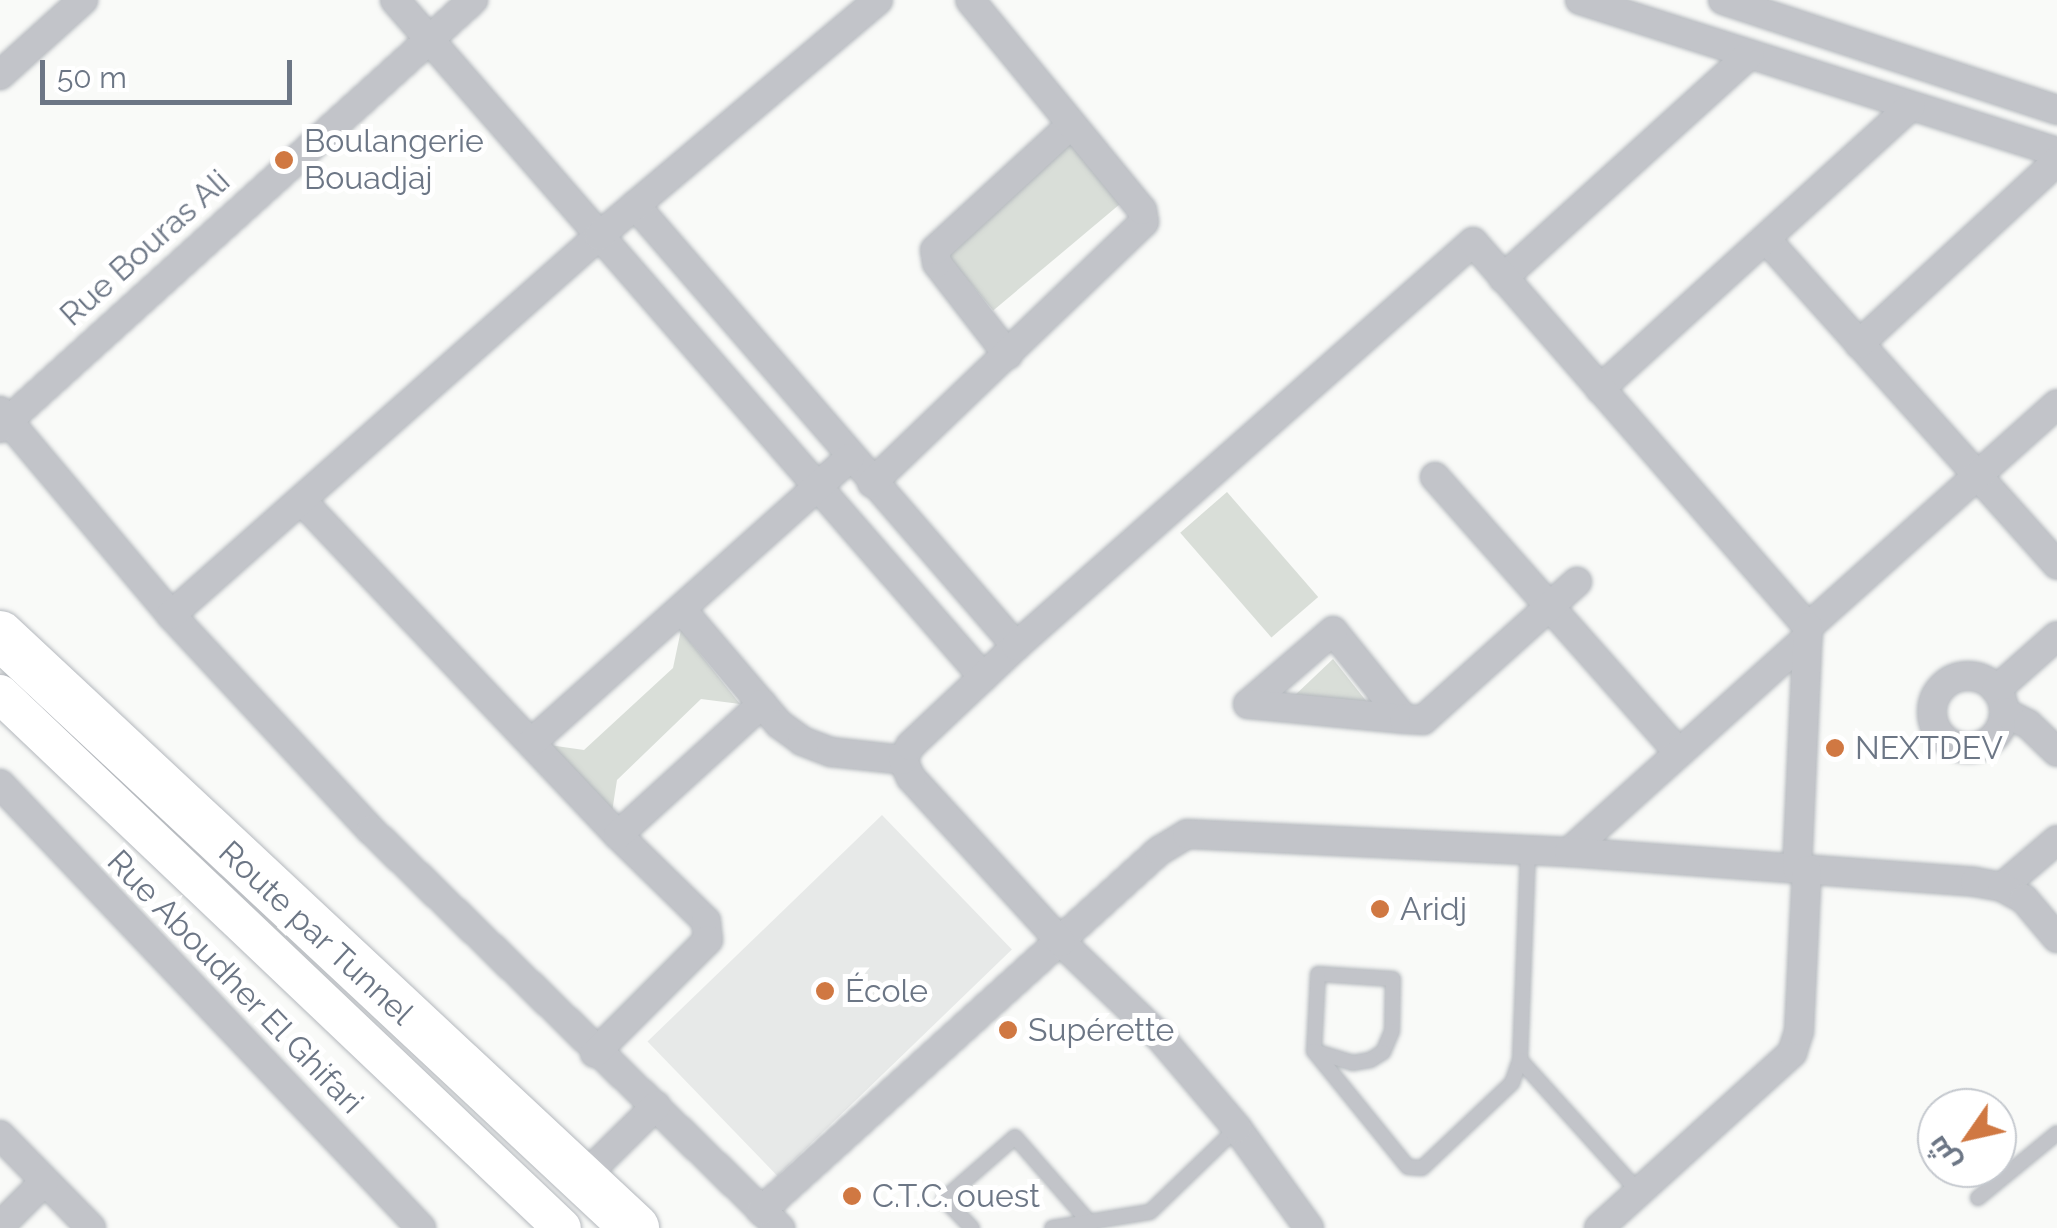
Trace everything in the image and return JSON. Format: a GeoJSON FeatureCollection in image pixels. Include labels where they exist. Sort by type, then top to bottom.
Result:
{"type":"FeatureCollection","features":[{"type":"Feature","properties":{"kind":"highway","name":"Route par Tunnel"},"geometry":{"type":"LineString","coordinates":[[0,635],[635,1228]]}},
{"type":"Feature","properties":{"kind":"highway"},"geometry":{"type":"LineString","coordinates":[[0,671],[585,1228]]}},
{"type":"Feature","properties":{"kind":"main road"},"geometry":{"type":"LineString","coordinates":[[0,615],[664,1228]]}},
{"type":"Feature","properties":{"kind":"main road"},"geometry":{"type":"LineString","coordinates":[[0,694],[562,1228]]}},
{"type":"Feature","properties":{"kind":"street"},"geometry":{"type":"LineString","coordinates":[[0,75],[83,0]]}},
{"type":"Feature","properties":{"kind":"street"},"geometry":{"type":"LineString","coordinates":[[395,0],[982,677]]}},
{"type":"Feature","properties":{"kind":"street","name":"Rue Bouras Ali"},"geometry":{"type":"LineString","coordinates":[[3,420],[473,0]]}},
{"type":"Feature","properties":{"kind":"street"},"geometry":{"type":"LineString","coordinates":[[171,615],[599,236],[878,0]]}},
{"type":"Feature","properties":{"kind":"street"},"geometry":{"type":"LineString","coordinates":[[872,483],[1144,222],[1142,210],[970,0]]}},
{"type":"Feature","properties":{"kind":"street"},"geometry":{"type":"LineString","coordinates":[[1580,0],[2057,152]]}},
{"type":"Feature","properties":{"kind":"street"},"geometry":{"type":"LineString","coordinates":[[1723,0],[2057,110]]}},
{"type":"Feature","properties":{"kind":"street"},"geometry":{"type":"LineString","coordinates":[[1503,278],[1750,54]]}},
{"type":"Feature","properties":{"kind":"street"},"geometry":{"type":"LineString","coordinates":[[1600,388],[1911,106]]}},
{"type":"Feature","properties":{"kind":"street"},"geometry":{"type":"LineString","coordinates":[[1008,355],[937,263],[936,250],[1072,125]]}},
{"type":"Feature","properties":{"kind":"street"},"geometry":{"type":"LineString","coordinates":[[1859,344],[2057,161]]}},
{"type":"Feature","properties":{"kind":"street"},"geometry":{"type":"LineString","coordinates":[[635,205],[1016,646]]}},
{"type":"Feature","properties":{"kind":"street"},"geometry":{"type":"LineString","coordinates":[[1766,239],[2057,565]]}},
{"type":"Feature","properties":{"kind":"street"},"geometry":{"type":"LineString","coordinates":[[903,760],[910,746],[1016,646],[1472,242],[1808,632],[1799,1031],[1792,1053],[1599,1228]]}},
{"type":"Feature","properties":{"kind":"street"},"geometry":{"type":"LineString","coordinates":[[1570,852],[2057,404]]}},
{"type":"Feature","properties":{"kind":"street"},"geometry":{"type":"LineString","coordinates":[[3,420],[171,615],[371,830],[595,1053],[656,1106],[771,1220],[1159,851],[1187,834],[1570,852],[2002,887],[2024,900],[2057,938]]}},
{"type":"Feature","properties":{"kind":"street"},"geometry":{"type":"LineString","coordinates":[[532,742],[850,458]]}},
{"type":"Feature","properties":{"kind":"street"},"geometry":{"type":"LineString","coordinates":[[1436,477],[1679,753]]}},
{"type":"Feature","properties":{"kind":"street"},"geometry":{"type":"LineString","coordinates":[[302,500],[618,835],[706,920],[708,940],[595,1053]]}},
{"type":"Feature","properties":{"kind":"street"},"geometry":{"type":"LineString","coordinates":[[1404,718],[1333,631],[1248,704],[1422,720],[1577,582]]}},
{"type":"Feature","properties":{"kind":"street"},"geometry":{"type":"LineString","coordinates":[[682,610],[762,704],[802,741],[832,752],[903,760]]}},
{"type":"Feature","properties":{"kind":"street"},"geometry":{"type":"LineString","coordinates":[[2057,636],[2000,701],[2057,752]]}},
{"type":"Feature","properties":{"kind":"street"},"geometry":{"type":"LineString","coordinates":[[618,835],[762,704]]}},
{"type":"Feature","properties":{"kind":"street"},"geometry":{"type":"LineString","coordinates":[[903,760],[912,778],[1061,942],[1159,1036],[1237,1128],[1309,1228]]}},
{"type":"Feature","properties":{"kind":"street","name":"Rue Aboudher El Ghifari"},"geometry":{"type":"LineString","coordinates":[[0,784],[421,1228]]}},
{"type":"Feature","properties":{"kind":"street"},"geometry":{"type":"LineString","coordinates":[[2002,887],[2057,840]]}},
{"type":"Feature","properties":{"kind":"street"},"geometry":{"type":"LineString","coordinates":[[597,1164],[656,1106]]}},
{"type":"Feature","properties":{"kind":"street"},"geometry":{"type":"LineString","coordinates":[[0,1134],[91,1228]]}},
{"type":"Feature","properties":{"kind":"street"},"geometry":{"type":"LineString","coordinates":[[0,1226],[44,1182]]}},
{"type":"Feature","properties":{"kind":"lane"},"geometry":{"type":"LineString","coordinates":[[1314,1051],[1353,1063],[1370,1060],[1383,1052],[1392,1030],[1393,979],[1318,974],[1314,1051],[1413,1170],[1422,1168],[1512,1083],[1520,1060],[1528,852]]}},
{"type":"Feature","properties":{"kind":"lane"},"geometry":{"type":"LineString","coordinates":[[1520,1060],[1639,1192]]}},
{"type":"Feature","properties":{"kind":"lane"},"geometry":{"type":"LineString","coordinates":[[1052,1228],[1150,1212],[1237,1128]]}},
{"type":"Feature","properties":{"kind":"lane"},"geometry":{"type":"LineString","coordinates":[[1978,1198],[2057,1134]]}},
{"type":"Feature","properties":{"kind":"lane"},"geometry":{"type":"LineString","coordinates":[[972,1228],[944,1199],[1015,1137],[1090,1222]]}},
{"type":"Feature","properties":{"kind":"shaded area"},"geometry":{"type":"Polygon","coordinates":[[[1070,139],[1123,202],[993,310],[941,248],[1070,139]]]}},
{"type":"Feature","properties":{"kind":"shaded area"},"geometry":{"type":"Polygon","coordinates":[[[1227,492],[1318,597],[1271,638],[1180,533],[1227,492]]]}},
{"type":"Feature","properties":{"kind":"shaded area"},"geometry":{"type":"Polygon","coordinates":[[[681,630],[740,704],[701,699],[617,780],[612,812],[549,745],[584,750],[673,668],[681,630]]]}},
{"type":"Feature","properties":{"kind":"shaded area"},"geometry":{"type":"Polygon","coordinates":[[[1333,659],[1367,702],[1293,697],[1333,659]]]}},
{"type":"Feature","properties":{"kind":"shaded area","name":"École"},"geometry":{"type":"Polygon","coordinates":[[[882,815],[1012,950],[777,1176],[647,1041],[882,815]]]}},
{"type":"Feature","properties":{"kind":"place","name":"Boulangerie Bouadjaj"},"geometry":{"type":"Point","coordinates":[284,160]}},
{"type":"Feature","properties":{"kind":"place","name":"NEXTDEV"},"geometry":{"type":"Point","coordinates":[1835,748]}},
{"type":"Feature","properties":{"kind":"place","name":"Aridj"},"geometry":{"type":"Point","coordinates":[1380,909]}},
{"type":"Feature","properties":{"kind":"place","name":"École"},"geometry":{"type":"Point","coordinates":[825,991]}},
{"type":"Feature","properties":{"kind":"place","name":"Supérette"},"geometry":{"type":"Point","coordinates":[1008,1030]}},
{"type":"Feature","properties":{"kind":"place","name":"C.T.C. ouest"},"geometry":{"type":"Point","coordinates":[852,1196]}}]}
